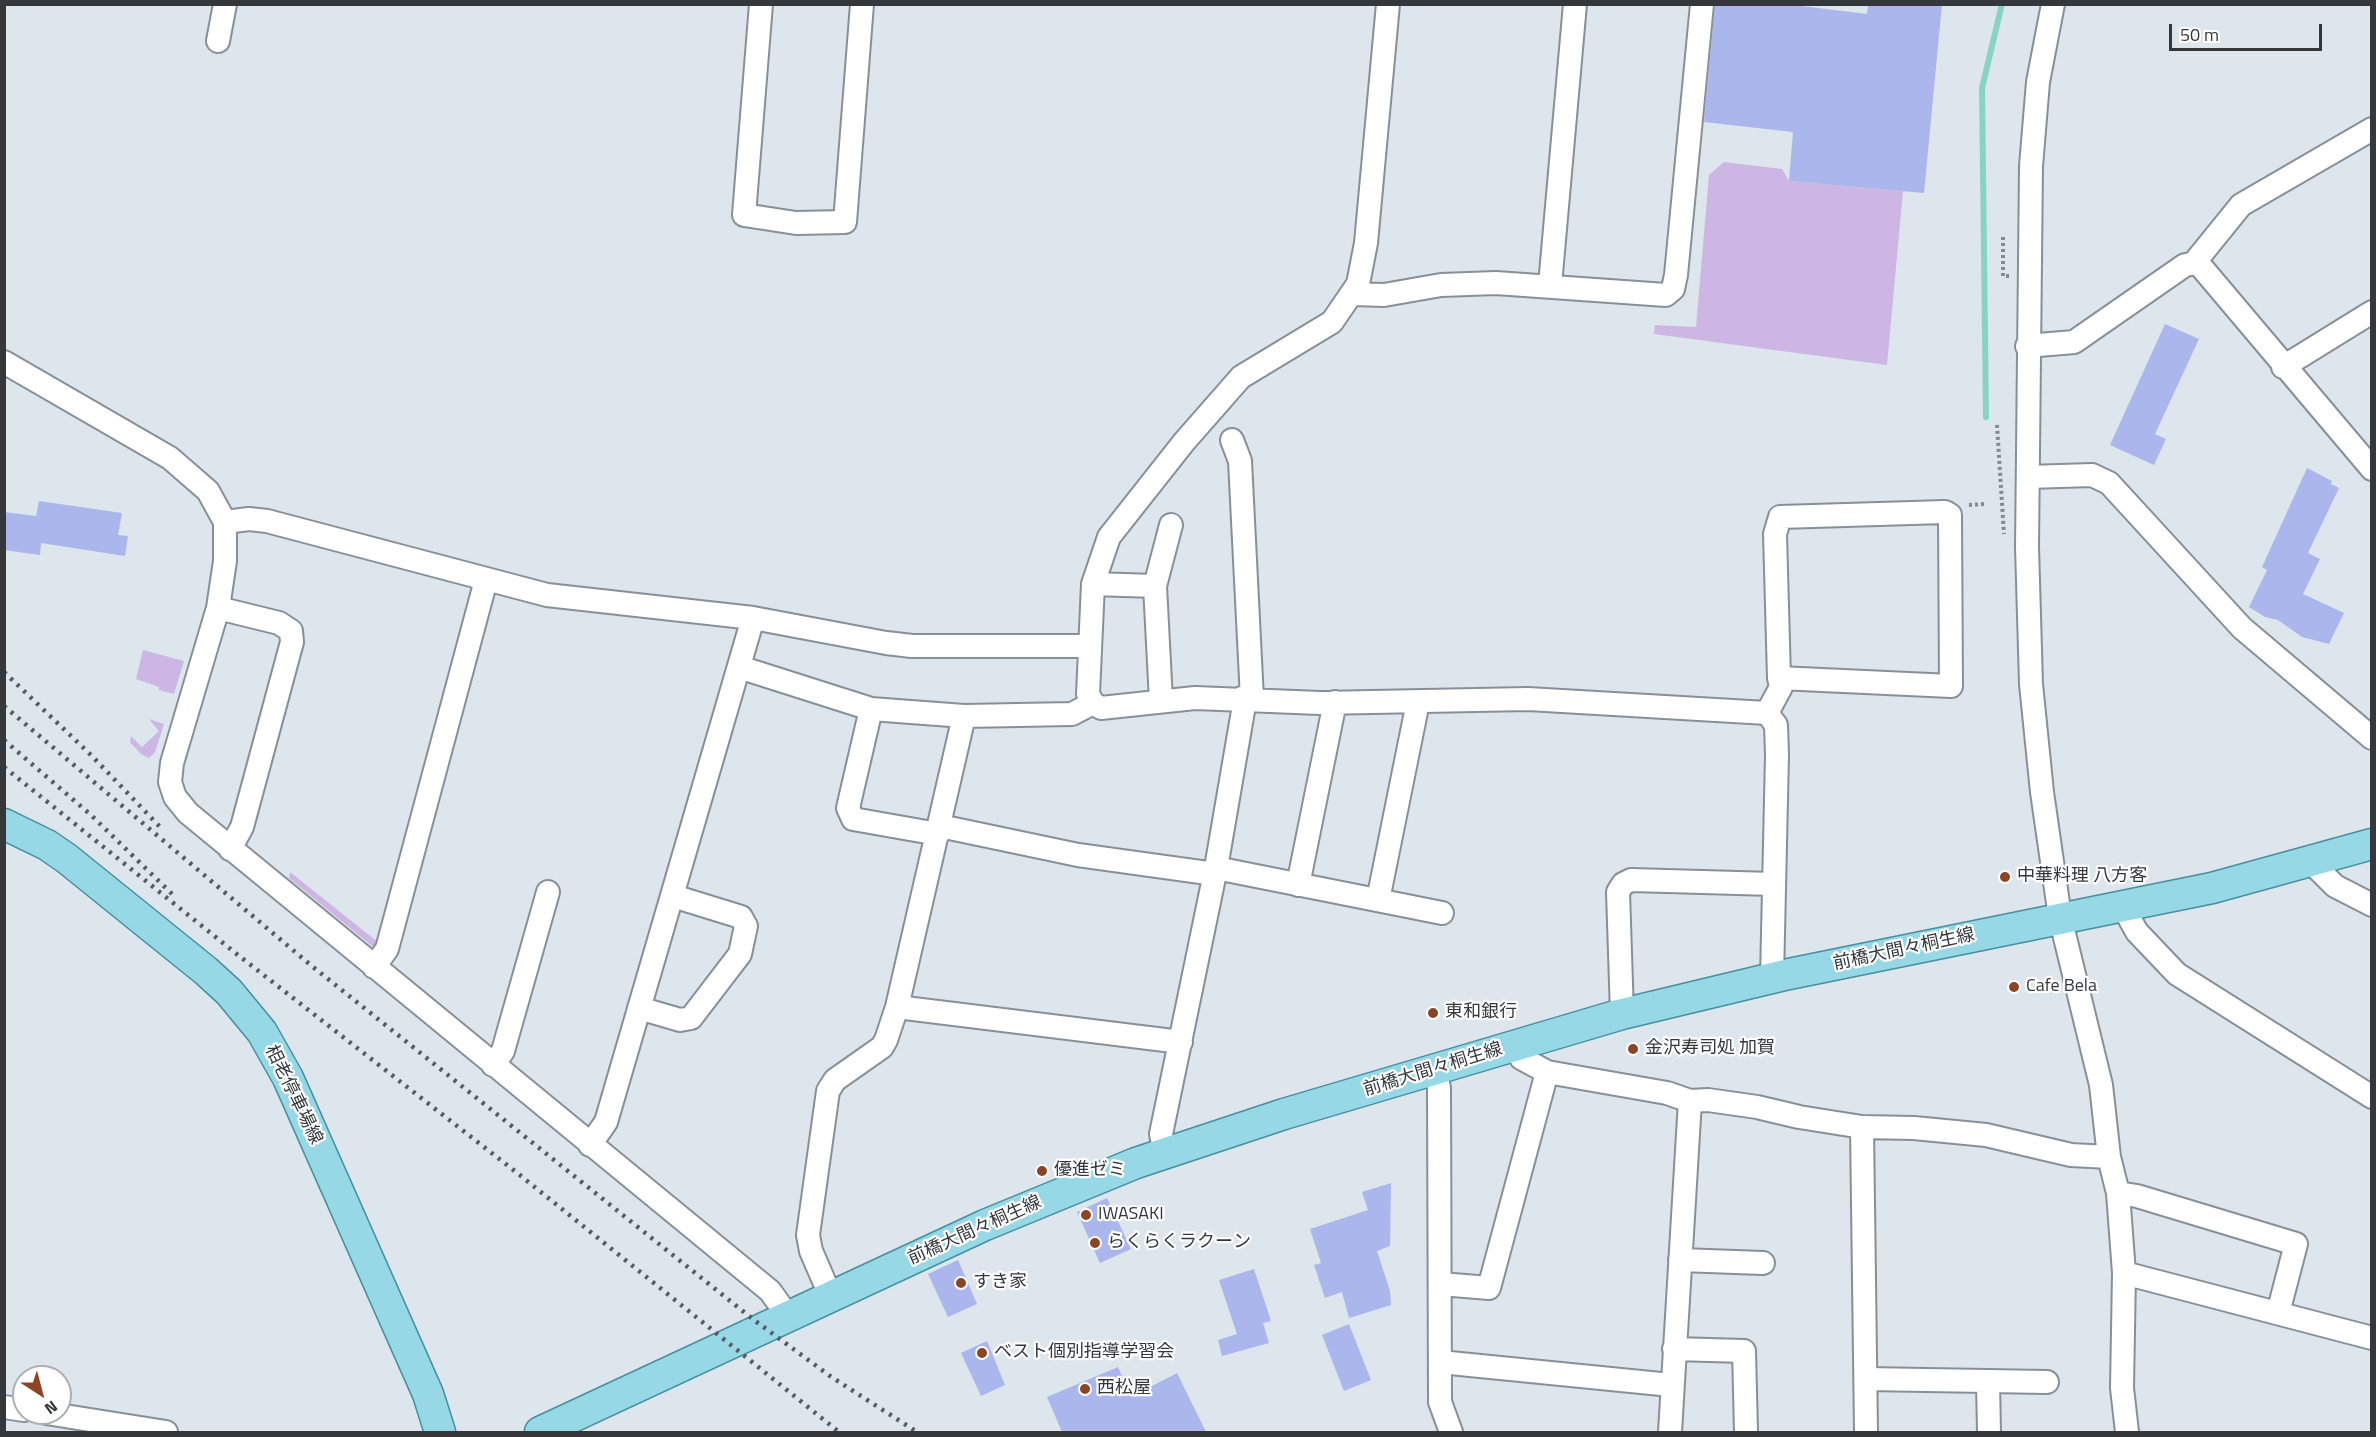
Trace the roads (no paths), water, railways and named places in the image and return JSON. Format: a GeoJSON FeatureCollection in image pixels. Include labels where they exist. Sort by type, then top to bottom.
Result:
{"type":"FeatureCollection","features":[{"type":"Feature","properties":{"kind":"main road","name":"相老停車場線"},"geometry":{"type":"LineString","coordinates":[[4,824],[48,845],[66,858],[206,971],[229,992],[262,1032],[288,1078],[428,1394],[440,1432]]}},
{"type":"Feature","properties":{"kind":"main road","name":"前橋大間々桐生線"},"geometry":{"type":"LineString","coordinates":[[540,1432],[985,1225],[1165,1153],[1622,1014],[1772,978],[2060,917],[2212,888],[2312,863],[2372,844]]}},
{"type":"Feature","properties":{"kind":"street"},"geometry":{"type":"LineString","coordinates":[[218,41],[225,4]]}},
{"type":"Feature","properties":{"kind":"street"},"geometry":{"type":"LineString","coordinates":[[761,4],[744,215],[796,223],[844,222],[862,4]]}},
{"type":"Feature","properties":{"kind":"street"},"geometry":{"type":"LineString","coordinates":[[1388,4],[1364,266],[1352,294],[1343,310],[1320,332],[1253,368],[1233,386],[1109,537],[1093,584],[1088,694],[1093,703],[1101,708],[1161,701],[1247,698],[1335,702],[1528,699],[1767,713],[1776,725],[1772,978]]}},
{"type":"Feature","properties":{"kind":"street"},"geometry":{"type":"LineString","coordinates":[[1550,285],[1575,4]]}},
{"type":"Feature","properties":{"kind":"street"},"geometry":{"type":"LineString","coordinates":[[1352,294],[1384,295],[1441,285],[1496,283],[1550,285],[1666,296],[1673,289],[1702,4]]}},
{"type":"Feature","properties":{"kind":"street"},"geometry":{"type":"LineString","coordinates":[[2053,4],[2038,82],[2034,122],[2027,346],[2027,597],[2031,684],[2042,792],[2060,917],[2101,1085],[2109,1156],[2118,1193],[2124,1273],[2122,1388],[2127,1432]]}},
{"type":"Feature","properties":{"kind":"street"},"geometry":{"type":"LineString","coordinates":[[2027,346],[2074,342],[2185,265],[2194,263],[2241,205],[2372,129]]}},
{"type":"Feature","properties":{"kind":"street"},"geometry":{"type":"LineString","coordinates":[[2194,263],[2205,270],[2283,367],[2372,468]]}},
{"type":"Feature","properties":{"kind":"street"},"geometry":{"type":"LineString","coordinates":[[2283,367],[2372,312]]}},
{"type":"Feature","properties":{"kind":"street"},"geometry":{"type":"LineString","coordinates":[[4,362],[170,458],[207,491],[225,522],[225,561],[218,608],[172,763],[170,782],[175,797],[188,813],[770,1291],[788,1316]]}},
{"type":"Feature","properties":{"kind":"street"},"geometry":{"type":"LineString","coordinates":[[1165,1153],[1161,1134],[1215,871],[1247,698],[1239,460],[1232,440]]}},
{"type":"Feature","properties":{"kind":"street"},"geometry":{"type":"LineString","coordinates":[[2028,477],[2092,475],[2109,483],[2242,628],[2372,738]]}},
{"type":"Feature","properties":{"kind":"street"},"geometry":{"type":"LineString","coordinates":[[1767,713],[1781,687],[1779,678],[1775,534],[1780,517],[1945,512],[1950,515],[1950,686],[1779,678]]}},
{"type":"Feature","properties":{"kind":"street"},"geometry":{"type":"LineString","coordinates":[[225,522],[267,521],[547,595],[753,618],[912,646],[1089,646]]}},
{"type":"Feature","properties":{"kind":"street"},"geometry":{"type":"LineString","coordinates":[[1161,701],[1155,586],[1171,525]]}},
{"type":"Feature","properties":{"kind":"street"},"geometry":{"type":"LineString","coordinates":[[374,967],[387,949],[486,580]]}},
{"type":"Feature","properties":{"kind":"street"},"geometry":{"type":"LineString","coordinates":[[1093,584],[1155,586]]}},
{"type":"Feature","properties":{"kind":"street"},"geometry":{"type":"LineString","coordinates":[[218,608],[279,623],[291,631],[292,642],[242,827],[230,849]]}},
{"type":"Feature","properties":{"kind":"street"},"geometry":{"type":"LineString","coordinates":[[590,1145],[606,1122],[753,618]]}},
{"type":"Feature","properties":{"kind":"street"},"geometry":{"type":"LineString","coordinates":[[739,667],[871,709],[964,716],[1072,714],[1093,703]]}},
{"type":"Feature","properties":{"kind":"street"},"geometry":{"type":"LineString","coordinates":[[1299,885],[1335,702]]}},
{"type":"Feature","properties":{"kind":"street"},"geometry":{"type":"LineString","coordinates":[[1378,900],[1418,702]]}},
{"type":"Feature","properties":{"kind":"street"},"geometry":{"type":"LineString","coordinates":[[871,709],[848,808],[852,819],[939,830],[1078,855],[1215,871],[1442,913]]}},
{"type":"Feature","properties":{"kind":"street"},"geometry":{"type":"LineString","coordinates":[[831,1297],[811,1251],[808,1235],[828,1091],[835,1080],[882,1047],[897,1007],[964,716]]}},
{"type":"Feature","properties":{"kind":"street"},"geometry":{"type":"LineString","coordinates":[[2312,863],[2336,886],[2372,905]]}},
{"type":"Feature","properties":{"kind":"street"},"geometry":{"type":"LineString","coordinates":[[1622,1014],[1618,892],[1623,884],[1631,880],[1773,884]]}},
{"type":"Feature","properties":{"kind":"street"},"geometry":{"type":"LineString","coordinates":[[493,1065],[503,1051],[548,892]]}},
{"type":"Feature","properties":{"kind":"street"},"geometry":{"type":"LineString","coordinates":[[639,1008],[680,1020],[691,1018],[740,954],[746,926],[741,917],[673,896]]}},
{"type":"Feature","properties":{"kind":"street"},"geometry":{"type":"LineString","coordinates":[[2123,906],[2137,932],[2177,974],[2372,1097]]}},
{"type":"Feature","properties":{"kind":"street"},"geometry":{"type":"LineString","coordinates":[[897,1007],[1180,1042]]}},
{"type":"Feature","properties":{"kind":"street"},"geometry":{"type":"LineString","coordinates":[[1516,1045],[1521,1058],[1547,1072],[1667,1093],[1690,1101],[1708,1100],[1757,1107],[1799,1117],[1862,1127],[1914,1128],[1986,1135],[2072,1155],[2109,1156]]}},
{"type":"Feature","properties":{"kind":"street"},"geometry":{"type":"LineString","coordinates":[[1435,1069],[1439,1088],[1440,1402],[1451,1432]]}},
{"type":"Feature","properties":{"kind":"street"},"geometry":{"type":"LineString","coordinates":[[1441,1284],[1489,1288],[1547,1072]]}},
{"type":"Feature","properties":{"kind":"street"},"geometry":{"type":"LineString","coordinates":[[1670,1432],[1671,1385],[1690,1101]]}},
{"type":"Feature","properties":{"kind":"street"},"geometry":{"type":"LineString","coordinates":[[1862,1127],[1866,1432]]}},
{"type":"Feature","properties":{"kind":"street"},"geometry":{"type":"LineString","coordinates":[[2118,1193],[2137,1196],[2296,1244],[2278,1313]]}},
{"type":"Feature","properties":{"kind":"street"},"geometry":{"type":"LineString","coordinates":[[1680,1260],[1763,1263]]}},
{"type":"Feature","properties":{"kind":"street"},"geometry":{"type":"LineString","coordinates":[[2124,1273],[2372,1338]]}},
{"type":"Feature","properties":{"kind":"street"},"geometry":{"type":"LineString","coordinates":[[1674,1349],[1744,1351],[1746,1432]]}},
{"type":"Feature","properties":{"kind":"street"},"geometry":{"type":"LineString","coordinates":[[1440,1362],[1671,1385]]}},
{"type":"Feature","properties":{"kind":"street"},"geometry":{"type":"LineString","coordinates":[[1866,1379],[2047,1382]]}},
{"type":"Feature","properties":{"kind":"street"},"geometry":{"type":"LineString","coordinates":[[1988,1382],[1989,1432]]}},
{"type":"Feature","properties":{"kind":"street"},"geometry":{"type":"LineString","coordinates":[[72,1417],[166,1432]]}},
{"type":"Feature","properties":{"kind":"waterway"},"geometry":{"type":"LineString","coordinates":[[1986,417],[1982,88],[2002,4]]}},
{"type":"Feature","properties":{"kind":"railway"},"geometry":{"type":"LineString","coordinates":[[4,672],[91,755],[161,828]]}},
{"type":"Feature","properties":{"kind":"railway"},"geometry":{"type":"LineString","coordinates":[[4,706],[313,967],[754,1320],[830,1376],[917,1432]]}},
{"type":"Feature","properties":{"kind":"railway"},"geometry":{"type":"LineString","coordinates":[[4,740],[91,815],[172,894]]}},
{"type":"Feature","properties":{"kind":"railway"},"geometry":{"type":"LineString","coordinates":[[4,767],[238,955],[516,1172],[839,1432]]}},
{"type":"Feature","properties":{"kind":"place","name":"中華料理 八方客"},"geometry":{"type":"Point","coordinates":[2005,877]}},
{"type":"Feature","properties":{"kind":"place","name":"Cafe Bela"},"geometry":{"type":"Point","coordinates":[2014,987]}},
{"type":"Feature","properties":{"kind":"place","name":"東和銀行"},"geometry":{"type":"Point","coordinates":[1433,1013]}},
{"type":"Feature","properties":{"kind":"place","name":"金沢寿司処 加賀"},"geometry":{"type":"Point","coordinates":[1633,1049]}},
{"type":"Feature","properties":{"kind":"place","name":"優進ゼミ"},"geometry":{"type":"Point","coordinates":[1042,1171]}},
{"type":"Feature","properties":{"kind":"place","name":"IWASAKI"},"geometry":{"type":"Point","coordinates":[1086,1215]}},
{"type":"Feature","properties":{"kind":"place","name":"らくらくラクーン"},"geometry":{"type":"Point","coordinates":[1095,1243]}},
{"type":"Feature","properties":{"kind":"place","name":"すき家"},"geometry":{"type":"Point","coordinates":[961,1283]}},
{"type":"Feature","properties":{"kind":"place","name":"ベスト個別指導学習会"},"geometry":{"type":"Point","coordinates":[982,1353]}},
{"type":"Feature","properties":{"kind":"place","name":"西松屋"},"geometry":{"type":"Point","coordinates":[1085,1389]}}]}
